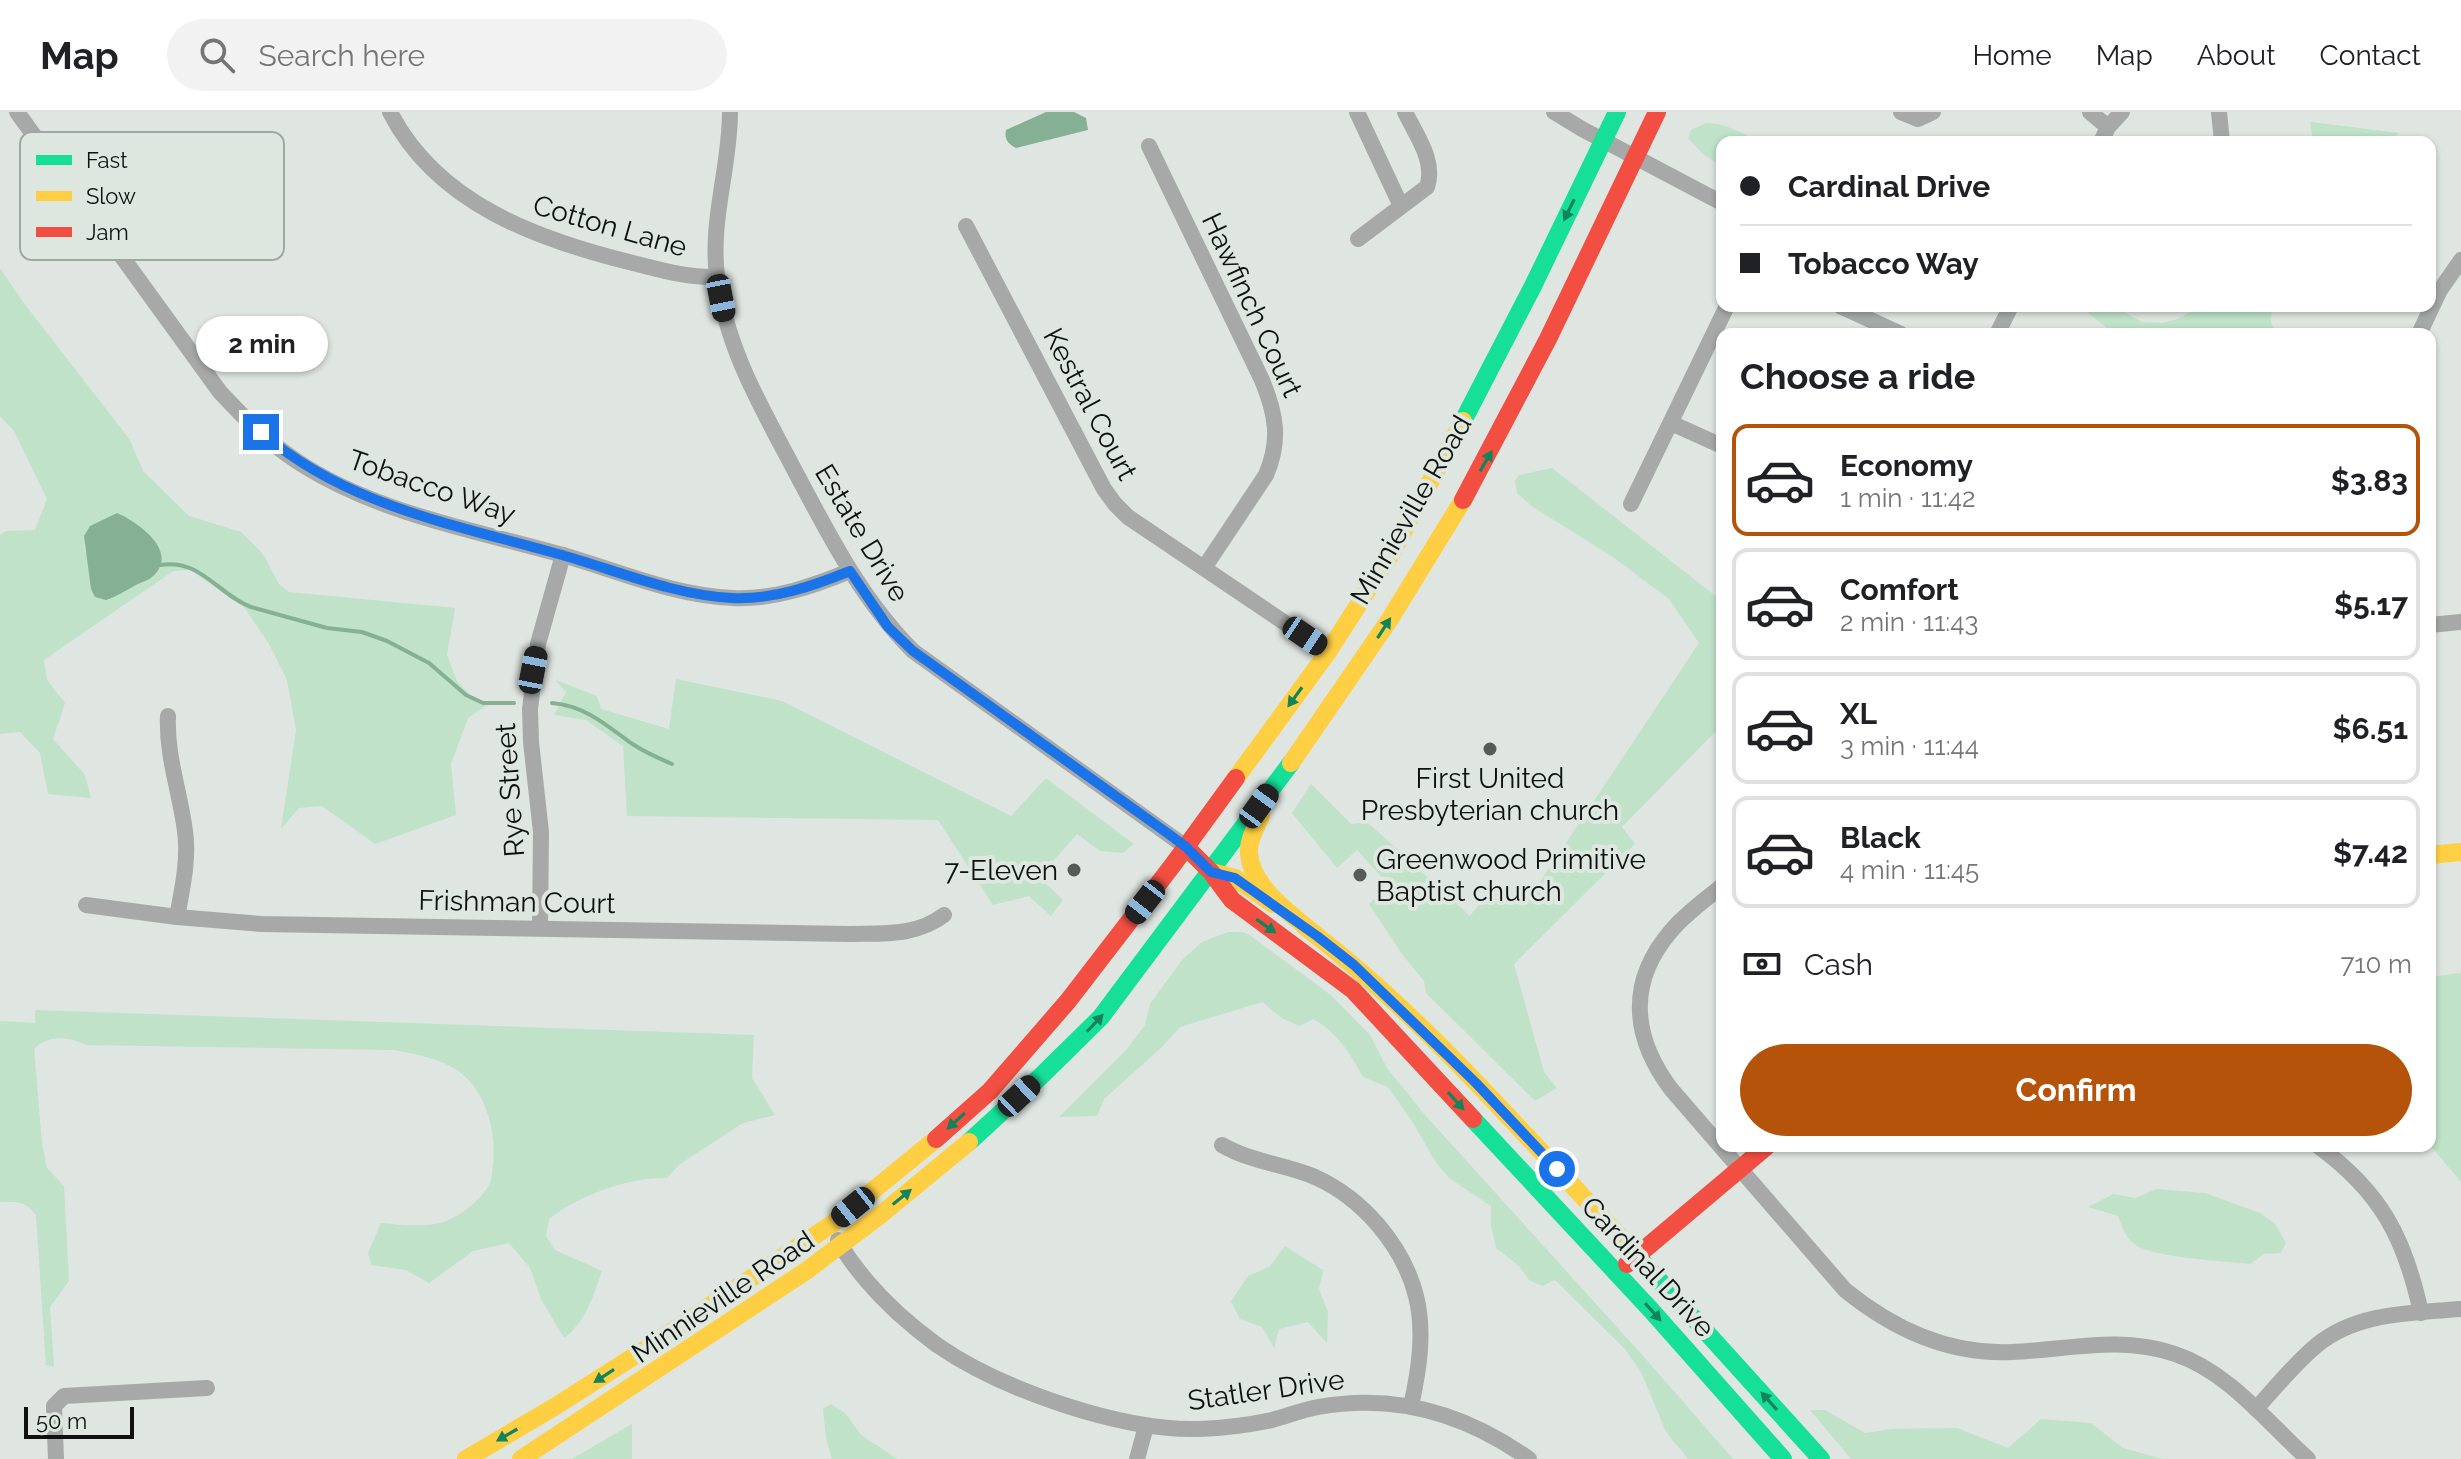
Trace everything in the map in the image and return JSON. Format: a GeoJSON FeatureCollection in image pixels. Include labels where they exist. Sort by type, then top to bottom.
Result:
{"type":"FeatureCollection","features":[{"type":"Feature","properties":{"kind":"main road","name":"Minnieville Road"},"geometry":{"type":"LineString","coordinates":[[466,1459],[647,1348],[832,1224],[990,1091],[1068,1001],[1186,847],[1328,652],[1391,554],[1533,286],[1617,112]]}},
{"type":"Feature","properties":{"kind":"main road","name":"Minnieville Road"},"geometry":{"type":"LineString","coordinates":[[521,1459],[841,1245],[936,1169],[1072,1047],[1101,1017],[1275,784],[1360,664],[1428,560],[1497,442],[1657,112]]}},
{"type":"Feature","properties":{"kind":"main road"},"geometry":{"type":"LineString","coordinates":[[1275,784],[1251,839],[1251,861],[1261,882],[1317,936]]}},
{"type":"Feature","properties":{"kind":"main road","name":"Cardinal Drive"},"geometry":{"type":"LineString","coordinates":[[1186,847],[1211,872],[1232,900],[1353,990],[1617,1273],[1783,1459]]}},
{"type":"Feature","properties":{"kind":"main road"},"geometry":{"type":"LineString","coordinates":[[2436,854],[2461,852]]}},
{"type":"Feature","properties":{"kind":"main road","name":"Cardinal Drive"},"geometry":{"type":"LineString","coordinates":[[1211,872],[1235,878],[1317,936],[1354,965],[1425,1032],[1638,1255],[1821,1459]]}},
{"type":"Feature","properties":{"kind":"main road"},"geometry":{"type":"LineString","coordinates":[[1617,1273],[1760,1152]]}},
{"type":"Feature","properties":{"kind":"street","name":"Tobacco Way"},"geometry":{"type":"LineString","coordinates":[[17,112],[31,132]]}},
{"type":"Feature","properties":{"kind":"street","name":"Cotton Lane"},"geometry":{"type":"LineString","coordinates":[[390,112],[415,150],[435,172],[458,192],[514,225],[605,256],[696,278],[717,277]]}},
{"type":"Feature","properties":{"kind":"street","name":"Estate Drive"},"geometry":{"type":"LineString","coordinates":[[730,112],[730,137],[716,219],[717,277],[725,319],[747,380],[850,571],[888,627],[913,651],[1186,847]]}},
{"type":"Feature","properties":{"kind":"street"},"geometry":{"type":"LineString","coordinates":[[1357,112],[1401,206]]}},
{"type":"Feature","properties":{"kind":"street"},"geometry":{"type":"LineString","coordinates":[[1358,239],[1427,187],[1430,167],[1405,112]]}},
{"type":"Feature","properties":{"kind":"street"},"geometry":{"type":"LineString","coordinates":[[1554,112],[1716,200]]}},
{"type":"Feature","properties":{"kind":"street"},"geometry":{"type":"LineString","coordinates":[[1901,112],[1918,119],[1933,112]]}},
{"type":"Feature","properties":{"kind":"street"},"geometry":{"type":"LineString","coordinates":[[2090,112],[2105,134],[2122,112]]}},
{"type":"Feature","properties":{"kind":"street"},"geometry":{"type":"LineString","coordinates":[[2219,112],[2221,136]]}},
{"type":"Feature","properties":{"kind":"street","name":"Hawfinch Court"},"geometry":{"type":"LineString","coordinates":[[1149,146],[1262,380],[1277,429],[1273,459],[1266,475],[1204,568]]}},
{"type":"Feature","properties":{"kind":"street","name":"Kestral Court"},"geometry":{"type":"LineString","coordinates":[[966,226],[1104,489],[1115,504],[1128,517],[1328,652]]}},
{"type":"Feature","properties":{"kind":"street","name":"Tobacco Way"},"geometry":{"type":"LineString","coordinates":[[123,260],[206,375],[244,418],[277,447],[307,467],[385,504],[431,520],[682,591],[736,598],[789,592],[850,571]]}},
{"type":"Feature","properties":{"kind":"street"},"geometry":{"type":"LineString","coordinates":[[2436,298],[2461,260]]}},
{"type":"Feature","properties":{"kind":"street"},"geometry":{"type":"LineString","coordinates":[[1857,312],[1889,328]]}},
{"type":"Feature","properties":{"kind":"street"},"geometry":{"type":"LineString","coordinates":[[1631,504],[1716,329]]}},
{"type":"Feature","properties":{"kind":"street"},"geometry":{"type":"LineString","coordinates":[[1671,423],[1716,443]]}},
{"type":"Feature","properties":{"kind":"street","name":"Rye Street"},"geometry":{"type":"LineString","coordinates":[[540,928],[541,832],[530,709],[538,644],[563,555]]}},
{"type":"Feature","properties":{"kind":"street"},"geometry":{"type":"LineString","coordinates":[[2436,624],[2461,622]]}},
{"type":"Feature","properties":{"kind":"street"},"geometry":{"type":"LineString","coordinates":[[168,716],[169,752],[185,834],[183,886],[177,917]]}},
{"type":"Feature","properties":{"kind":"street"},"geometry":{"type":"LineString","coordinates":[[1716,891],[1672,929],[1658,948],[1639,994],[1639,1005],[1645,1040],[1665,1081],[1716,1141]]}},
{"type":"Feature","properties":{"kind":"street","name":"Frishman Court"},"geometry":{"type":"LineString","coordinates":[[86,905],[261,924],[833,934],[905,933],[921,929],[944,915]]}},
{"type":"Feature","properties":{"kind":"street"},"geometry":{"type":"LineString","coordinates":[[1222,1145],[1253,1160],[1295,1169],[1341,1191],[1376,1223],[1392,1245],[1415,1295],[1419,1317],[1418,1373],[1411,1406]]}},
{"type":"Feature","properties":{"kind":"street"},"geometry":{"type":"LineString","coordinates":[[1726,1152],[1845,1290],[1869,1309],[1906,1330],[1948,1345],[2003,1352],[2110,1343],[2155,1347],[2197,1364],[2218,1377],[2308,1459]]}},
{"type":"Feature","properties":{"kind":"street"},"geometry":{"type":"LineString","coordinates":[[2325,1152],[2356,1178],[2388,1219],[2406,1254],[2421,1313]]}},
{"type":"Feature","properties":{"kind":"street","name":"Statler Drive"},"geometry":{"type":"LineString","coordinates":[[832,1224],[841,1245],[880,1296],[905,1320],[968,1363],[1046,1398],[1100,1416],[1178,1429],[1258,1422],[1344,1403],[1411,1406],[1460,1419],[1529,1459]]}},
{"type":"Feature","properties":{"kind":"street"},"geometry":{"type":"LineString","coordinates":[[2256,1409],[2302,1360],[2335,1333],[2375,1318],[2461,1309]]}},
{"type":"Feature","properties":{"kind":"street"},"geometry":{"type":"LineString","coordinates":[[56,1459],[54,1406],[64,1396],[207,1388]]}},
{"type":"Feature","properties":{"kind":"street"},"geometry":{"type":"LineString","coordinates":[[1137,1459],[1146,1426]]}},
{"type":"Feature","properties":{"kind":"shaded area"},"geometry":{"type":"Polygon","coordinates":[[[1046,112],[1074,112],[1086,118],[1088,130],[1016,148],[1009,143],[1006,130],[1046,112]]]}},
{"type":"Feature","properties":{"kind":"shaded area"},"geometry":{"type":"Polygon","coordinates":[[[2310,122],[2399,133],[2396,136],[2312,136],[2310,122]]]}},
{"type":"Feature","properties":{"kind":"shaded area"},"geometry":{"type":"Polygon","coordinates":[[[1706,123],[1722,125],[1750,136],[1716,136],[1716,162],[1688,138],[1691,130],[1706,123]]]}},
{"type":"Feature","properties":{"kind":"shaded area"},"geometry":{"type":"Polygon","coordinates":[[[0,268],[130,440],[143,471],[189,516],[241,532],[263,554],[279,584],[289,592],[455,608],[447,655],[457,681],[473,698],[490,703],[468,718],[451,764],[456,815],[375,844],[322,806],[299,808],[281,829],[296,730],[287,680],[269,644],[244,607],[190,570],[173,571],[44,660],[47,680],[65,703],[53,739],[85,775],[91,798],[48,794],[40,753],[20,732],[0,734],[0,535],[6,531],[35,530],[47,499],[14,431],[0,416],[0,268]],[[117,513],[90,526],[84,546],[87,556],[137,585],[153,577],[117,513]]]}},
{"type":"Feature","properties":{"kind":"shaded area"},"geometry":{"type":"Polygon","coordinates":[[[2087,312],[2124,312],[2142,322],[2162,323],[2190,312],[2272,312],[2274,328],[2107,328],[2087,312]]]}},
{"type":"Feature","properties":{"kind":"shaded area"},"geometry":{"type":"Polygon","coordinates":[[[1552,468],[1716,596],[1716,731],[1622,827],[1635,844],[1514,964],[1544,1072],[1557,1088],[1535,1101],[1426,993],[1424,981],[1369,904],[1389,885],[1357,850],[1337,868],[1292,813],[1311,784],[1351,824],[1367,822],[1470,916],[1491,889],[1524,906],[1699,643],[1669,599],[1613,557],[1533,507],[1517,493],[1515,481],[1519,475],[1552,468]]]}},
{"type":"Feature","properties":{"kind":"shaded area"},"geometry":{"type":"Polygon","coordinates":[[[117,513],[136,523],[154,540],[162,559],[151,578],[106,600],[95,597],[91,589],[84,536],[90,526],[117,513]]]}},
{"type":"Feature","properties":{"kind":"shaded area"},"geometry":{"type":"Polygon","coordinates":[[[676,679],[782,701],[1011,816],[1046,778],[1134,844],[1123,853],[1100,851],[1077,834],[1039,877],[1063,900],[1051,916],[1029,896],[993,905],[938,820],[627,816],[623,746],[586,720],[554,715],[566,692],[555,680],[597,696],[601,709],[669,729],[676,679]]]}},
{"type":"Feature","properties":{"kind":"shaded area"},"geometry":{"type":"Polygon","coordinates":[[[1228,932],[1243,932],[1251,936],[1332,996],[1370,1035],[1387,1068],[1425,1115],[1733,1459],[1688,1459],[1666,1432],[1642,1374],[1625,1349],[1555,1280],[1542,1286],[1529,1280],[1519,1266],[1496,1248],[1491,1206],[1449,1178],[1388,1087],[1363,1077],[1342,1044],[1313,1019],[1300,1026],[1283,1019],[1262,1002],[1180,1027],[1104,1099],[1097,1116],[1059,1117],[1127,1049],[1145,1025],[1150,1004],[1182,960],[1202,942],[1228,932]]]}},
{"type":"Feature","properties":{"kind":"shaded area"},"geometry":{"type":"Polygon","coordinates":[[[2461,973],[2461,1182],[2436,1152],[2436,976],[2461,973]]]}},
{"type":"Feature","properties":{"kind":"shaded area"},"geometry":{"type":"Polygon","coordinates":[[[35,1010],[754,1035],[752,1078],[775,1115],[743,1123],[680,1164],[667,1178],[652,1178],[605,1189],[575,1202],[549,1219],[546,1236],[555,1250],[602,1271],[583,1316],[564,1338],[541,1299],[530,1268],[509,1243],[473,1251],[429,1283],[406,1270],[371,1265],[368,1253],[381,1223],[420,1225],[443,1222],[470,1207],[490,1183],[494,1153],[488,1113],[476,1089],[458,1071],[427,1057],[394,1050],[87,1045],[66,1039],[46,1041],[34,1049],[42,1143],[47,1168],[64,1186],[69,1281],[50,1307],[54,1367],[46,1365],[36,1215],[21,1203],[0,1202],[0,1021],[35,1023],[35,1010]]]}},
{"type":"Feature","properties":{"kind":"shaded area"},"geometry":{"type":"Polygon","coordinates":[[[2157,1189],[2205,1193],[2260,1213],[2275,1224],[2286,1243],[2281,1253],[2264,1254],[2250,1264],[2171,1255],[2133,1243],[2118,1216],[2088,1207],[2114,1194],[2135,1198],[2157,1189]]]}},
{"type":"Feature","properties":{"kind":"shaded area"},"geometry":{"type":"Polygon","coordinates":[[[1285,1246],[1323,1270],[1319,1289],[1328,1312],[1327,1343],[1308,1322],[1279,1329],[1274,1348],[1262,1327],[1240,1319],[1231,1301],[1248,1276],[1269,1267],[1285,1246]]]}},
{"type":"Feature","properties":{"kind":"shaded area"},"geometry":{"type":"Polygon","coordinates":[[[831,1404],[845,1413],[861,1435],[897,1459],[832,1459],[823,1409],[831,1404]]]}},
{"type":"Feature","properties":{"kind":"shaded area"},"geometry":{"type":"Polygon","coordinates":[[[1810,1410],[1825,1410],[1865,1433],[1892,1429],[1957,1428],[2008,1448],[2041,1419],[2091,1423],[2123,1448],[2163,1459],[1851,1459],[1810,1410]]]}},
{"type":"Feature","properties":{"kind":"shaded area"},"geometry":{"type":"Polygon","coordinates":[[[632,1424],[632,1459],[572,1459],[632,1424]]]}},
{"type":"Feature","properties":{"kind":"waterway"},"geometry":{"type":"LineString","coordinates":[[160,565],[174,564],[198,572],[251,607],[327,628],[362,632],[387,641],[429,663],[466,695],[483,703],[514,703]]}},
{"type":"Feature","properties":{"kind":"waterway"},"geometry":{"type":"LineString","coordinates":[[552,703],[585,712],[641,749],[672,764]]}},
{"type":"Feature","properties":{"kind":"traffic: fast"},"geometry":{"type":"LineString","coordinates":[[1463,421],[1533,286],[1617,112]]}},
{"type":"Feature","properties":{"kind":"traffic: fast"},"geometry":{"type":"LineString","coordinates":[[969,1142],[1101,1017],[1291,763]]}},
{"type":"Feature","properties":{"kind":"traffic: fast"},"geometry":{"type":"LineString","coordinates":[[1473,1119],[1651,1310],[1783,1459]]}},
{"type":"Feature","properties":{"kind":"traffic: fast"},"geometry":{"type":"LineString","coordinates":[[1621,1238],[1821,1459]]}},
{"type":"Feature","properties":{"kind":"traffic: slow"},"geometry":{"type":"LineString","coordinates":[[1236,778],[1328,652],[1391,554],[1463,421]]}},
{"type":"Feature","properties":{"kind":"traffic: slow"},"geometry":{"type":"LineString","coordinates":[[1291,763],[1390,619],[1463,500]]}},
{"type":"Feature","properties":{"kind":"traffic: slow"},"geometry":{"type":"LineString","coordinates":[[1261,816],[1249,848],[1257,878],[1285,910],[1317,936]]}},
{"type":"Feature","properties":{"kind":"traffic: slow"},"geometry":{"type":"LineString","coordinates":[[2436,854],[2461,852]]}},
{"type":"Feature","properties":{"kind":"traffic: slow"},"geometry":{"type":"LineString","coordinates":[[1211,872],[1235,878],[1273,904]]}},
{"type":"Feature","properties":{"kind":"traffic: slow"},"geometry":{"type":"LineString","coordinates":[[1304,926],[1430,1035],[1621,1238]]}},
{"type":"Feature","properties":{"kind":"traffic: slow"},"geometry":{"type":"LineString","coordinates":[[466,1459],[647,1348],[832,1224],[936,1139]]}},
{"type":"Feature","properties":{"kind":"traffic: slow"},"geometry":{"type":"LineString","coordinates":[[521,1459],[806,1271],[969,1142]]}},
{"type":"Feature","properties":{"kind":"traffic: jam"},"geometry":{"type":"LineString","coordinates":[[1463,500],[1548,339],[1657,112]]}},
{"type":"Feature","properties":{"kind":"traffic: jam"},"geometry":{"type":"LineString","coordinates":[[936,1139],[990,1091],[1068,1001],[1236,778]]}},
{"type":"Feature","properties":{"kind":"traffic: jam"},"geometry":{"type":"LineString","coordinates":[[1186,847],[1211,872],[1232,900],[1353,990],[1473,1119]]}},
{"type":"Feature","properties":{"kind":"traffic: jam"},"geometry":{"type":"LineString","coordinates":[[1627,1264],[1760,1152]]}},
{"type":"Feature","properties":{"kind":"place","name":"First United Presbyterian church"},"geometry":{"type":"Point","coordinates":[1490,749]}},
{"type":"Feature","properties":{"kind":"place","name":"7-Eleven"},"geometry":{"type":"Point","coordinates":[1074,870]}},
{"type":"Feature","properties":{"kind":"place","name":"Greenwood Primitive Baptist church"},"geometry":{"type":"Point","coordinates":[1360,875]}},
{"type":"Feature","properties":{"kind":"route"},"geometry":{"type":"LineString","coordinates":[[261,432],[307,467],[385,504],[431,520],[682,591],[709,596],[757,597],[804,588],[850,571],[888,627],[913,651],[1170,835],[1211,872],[1235,878],[1354,965],[1476,1083],[1557,1169]]}}]}
